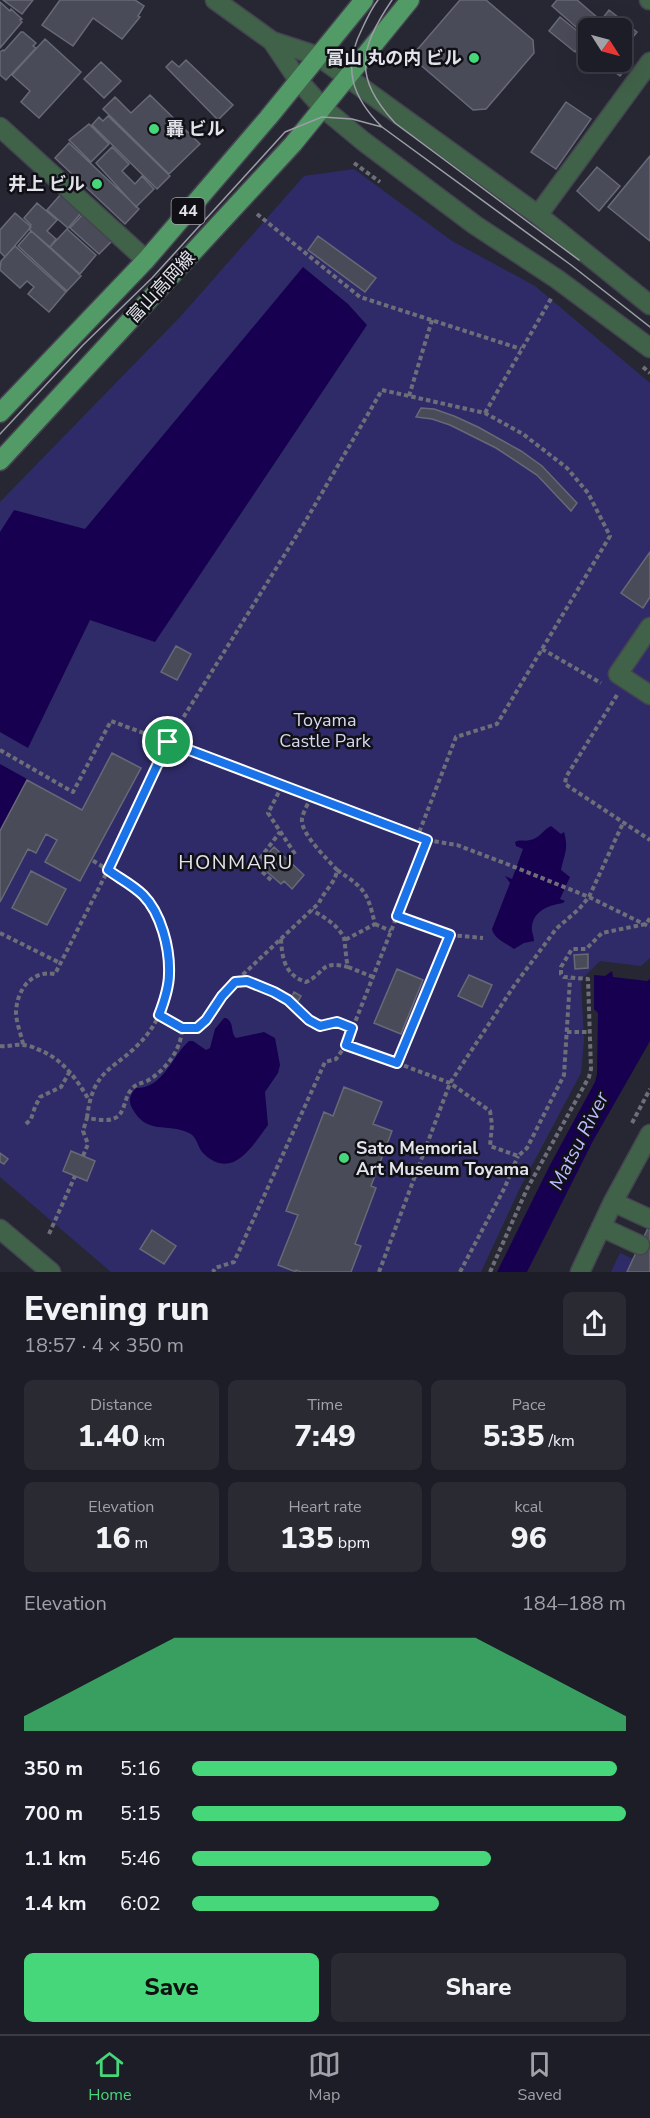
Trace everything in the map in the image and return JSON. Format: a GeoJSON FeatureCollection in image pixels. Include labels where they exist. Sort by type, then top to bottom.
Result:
{"type":"FeatureCollection","features":[{"type":"Feature","properties":{"kind":"main road","name":"富山高岡線"},"geometry":{"type":"LineString","coordinates":[[0,413],[146,260],[268,118],[364,0]]}},
{"type":"Feature","properties":{"kind":"main road","name":"富山高岡線"},"geometry":{"type":"LineString","coordinates":[[0,461],[293,144],[410,0]]}},
{"type":"Feature","properties":{"kind":"street"},"geometry":{"type":"LineString","coordinates":[[215,0],[272,41],[318,56],[538,216],[650,305]]}},
{"type":"Feature","properties":{"kind":"street"},"geometry":{"type":"LineString","coordinates":[[272,41],[298,80],[322,107],[363,141],[466,218],[557,279],[650,348]]}},
{"type":"Feature","properties":{"kind":"street"},"geometry":{"type":"LineString","coordinates":[[538,216],[650,62]]}},
{"type":"Feature","properties":{"kind":"street"},"geometry":{"type":"LineString","coordinates":[[2,135],[146,260]]}},
{"type":"Feature","properties":{"kind":"street"},"geometry":{"type":"LineString","coordinates":[[649,693],[618,674],[650,627]]}},
{"type":"Feature","properties":{"kind":"street"},"geometry":{"type":"LineString","coordinates":[[580,1272],[613,1202],[650,1134]]}},
{"type":"Feature","properties":{"kind":"street"},"geometry":{"type":"LineString","coordinates":[[613,1202],[650,1219]]}},
{"type":"Feature","properties":{"kind":"street"},"geometry":{"type":"LineString","coordinates":[[601,1227],[640,1245]]}},
{"type":"Feature","properties":{"kind":"street"},"geometry":{"type":"LineString","coordinates":[[0,1229],[51,1272]]}},
{"type":"Feature","properties":{"kind":"path"},"geometry":{"type":"LineString","coordinates":[[256,214],[360,297],[521,350]]}},
{"type":"Feature","properties":{"kind":"path"},"geometry":{"type":"LineString","coordinates":[[485,413],[554,293]]}},
{"type":"Feature","properties":{"kind":"path"},"geometry":{"type":"LineString","coordinates":[[409,396],[432,320]]}},
{"type":"Feature","properties":{"kind":"path"},"geometry":{"type":"LineString","coordinates":[[23,1044],[16,1012],[18,999],[31,979],[44,972],[55,974],[108,870],[168,742],[305,522],[382,390],[485,413],[523,434],[567,468],[588,493],[610,536],[497,724],[456,737],[417,838]]}},
{"type":"Feature","properties":{"kind":"path"},"geometry":{"type":"LineString","coordinates":[[542,649],[602,684]]}},
{"type":"Feature","properties":{"kind":"path"},"geometry":{"type":"LineString","coordinates":[[627,680],[566,777],[565,784],[650,840]]}},
{"type":"Feature","properties":{"kind":"path"},"geometry":{"type":"LineString","coordinates":[[0,750],[74,792],[111,721],[417,838],[458,844],[589,897],[648,926]]}},
{"type":"Feature","properties":{"kind":"path"},"geometry":{"type":"LineString","coordinates":[[282,786],[268,813],[295,854]]}},
{"type":"Feature","properties":{"kind":"path"},"geometry":{"type":"LineString","coordinates":[[311,797],[302,819],[302,826],[315,846],[337,870],[358,884],[369,899],[375,924]]}},
{"type":"Feature","properties":{"kind":"path"},"geometry":{"type":"LineString","coordinates":[[379,1272],[450,1083],[544,944],[589,897],[623,823]]}},
{"type":"Feature","properties":{"kind":"path"},"geometry":{"type":"LineString","coordinates":[[271,880],[255,865],[280,832]]}},
{"type":"Feature","properties":{"kind":"path"},"geometry":{"type":"LineString","coordinates":[[213,1272],[215,1268],[234,1262],[325,1062],[336,1059],[346,1045],[427,840]]}},
{"type":"Feature","properties":{"kind":"path"},"geometry":{"type":"LineString","coordinates":[[83,1156],[88,1144],[82,1131],[87,1118],[89,1101],[98,1080],[107,1069],[123,1058],[146,1035],[159,1015],[166,994],[169,973],[167,948],[153,908],[142,894],[92,860]]}},
{"type":"Feature","properties":{"kind":"path"},"geometry":{"type":"LineString","coordinates":[[159,1015],[182,1028],[201,1025],[235,982],[319,903],[324,891],[336,878],[337,870]]}},
{"type":"Feature","properties":{"kind":"path"},"geometry":{"type":"LineString","coordinates":[[312,910],[329,920],[345,940],[344,953],[348,967]]}},
{"type":"Feature","properties":{"kind":"path"},"geometry":{"type":"LineString","coordinates":[[397,916],[450,935],[483,938]]}},
{"type":"Feature","properties":{"kind":"path"},"geometry":{"type":"LineString","coordinates":[[648,926],[650,918]]}},
{"type":"Feature","properties":{"kind":"path"},"geometry":{"type":"LineString","coordinates":[[375,924],[392,931]]}},
{"type":"Feature","properties":{"kind":"path"},"geometry":{"type":"LineString","coordinates":[[345,940],[375,924]]}},
{"type":"Feature","properties":{"kind":"path"},"geometry":{"type":"LineString","coordinates":[[490,1272],[527,1190],[589,1077],[591,1069],[588,978],[564,977],[561,974],[561,967],[572,950],[586,949],[602,933],[648,926]]}},
{"type":"Feature","properties":{"kind":"path"},"geometry":{"type":"LineString","coordinates":[[0,933],[60,963]]}},
{"type":"Feature","properties":{"kind":"path"},"geometry":{"type":"LineString","coordinates":[[397,1063],[450,935]]}},
{"type":"Feature","properties":{"kind":"path"},"geometry":{"type":"LineString","coordinates":[[281,939],[282,958],[288,971],[299,980],[306,982],[314,979],[322,968],[335,964],[373,977]]}},
{"type":"Feature","properties":{"kind":"path"},"geometry":{"type":"LineString","coordinates":[[460,1272],[505,1187],[518,1156],[527,1148],[564,1075],[570,979]]}},
{"type":"Feature","properties":{"kind":"path"},"geometry":{"type":"LineString","coordinates":[[235,982],[247,981],[274,992],[288,1000],[309,1020],[320,1026],[337,1022],[352,1028]]}},
{"type":"Feature","properties":{"kind":"path"},"geometry":{"type":"LineString","coordinates":[[87,1118],[112,1120],[119,1116],[132,1088],[161,1070],[178,1048],[182,1041],[182,1028]]}},
{"type":"Feature","properties":{"kind":"path"},"geometry":{"type":"LineString","coordinates":[[567,1032],[589,1032]]}},
{"type":"Feature","properties":{"kind":"path"},"geometry":{"type":"LineString","coordinates":[[0,1046],[10,1047],[23,1044],[57,1059],[70,1071],[89,1101]]}},
{"type":"Feature","properties":{"kind":"path"},"geometry":{"type":"LineString","coordinates":[[346,1045],[450,1083],[490,1111],[492,1125],[490,1146],[518,1156]]}},
{"type":"Feature","properties":{"kind":"path"},"geometry":{"type":"LineString","coordinates":[[26,1124],[31,1119],[40,1097],[61,1087],[70,1071]]}},
{"type":"Feature","properties":{"kind":"path"},"geometry":{"type":"LineString","coordinates":[[49,1234],[75,1176]]}},
{"type":"Feature","properties":{"kind":"green space","name":"Toyama Castle Park"},"geometry":{"type":"Polygon","coordinates":[[[354,169],[452,241],[535,286],[650,383],[650,958],[641,966],[600,961],[581,980],[584,1040],[581,1073],[520,1188],[481,1272],[111,1272],[0,1177],[0,502],[181,316],[304,176],[354,169]]]}},
{"type":"Feature","properties":{"kind":"green space"},"geometry":{"type":"Polygon","coordinates":[[[620,1253],[633,1259],[627,1272],[611,1272],[620,1253]]]}},
{"type":"Feature","properties":{"kind":"water"},"geometry":{"type":"Polygon","coordinates":[[[303,267],[348,304],[367,325],[155,642],[90,620],[28,748],[0,732],[0,532],[14,510],[85,529],[303,267]]]}},
{"type":"Feature","properties":{"kind":"water"},"geometry":{"type":"Polygon","coordinates":[[[0,764],[27,779],[0,829],[0,764]]]}},
{"type":"Feature","properties":{"kind":"water"},"geometry":{"type":"Polygon","coordinates":[[[551,826],[561,834],[564,832],[566,852],[561,870],[570,877],[560,899],[565,901],[539,912],[532,926],[534,941],[524,943],[514,949],[498,938],[492,929],[510,883],[505,876],[512,879],[523,849],[516,846],[515,842],[533,839],[551,826]]]}},
{"type":"Feature","properties":{"kind":"water","name":"Matsu River"},"geometry":{"type":"Polygon","coordinates":[[[612,971],[613,977],[647,981],[650,979],[650,1041],[593,1141],[527,1272],[497,1272],[550,1165],[595,1082],[598,1013],[594,1009],[594,975],[605,976],[612,971]]]}},
{"type":"Feature","properties":{"kind":"water"},"geometry":{"type":"Polygon","coordinates":[[[224,1018],[231,1022],[236,1038],[264,1032],[275,1038],[280,1065],[278,1073],[265,1092],[268,1125],[249,1150],[233,1162],[224,1164],[204,1154],[189,1133],[144,1122],[132,1108],[130,1100],[136,1088],[146,1087],[160,1077],[189,1041],[193,1041],[206,1050],[210,1048],[215,1029],[224,1018]]]}},
{"type":"Feature","properties":{"kind":"building"},"geometry":{"type":"Polygon","coordinates":[[[3,0],[33,0],[22,14],[3,0]]]}},
{"type":"Feature","properties":{"kind":"building"},"geometry":{"type":"Polygon","coordinates":[[[60,0],[135,0],[144,6],[138,16],[140,17],[122,39],[93,18],[73,46],[42,25],[60,0]]]}},
{"type":"Feature","properties":{"kind":"building","name":"富山 丸の内 ビル"},"geometry":{"type":"Polygon","coordinates":[[[460,0],[486,0],[533,40],[534,53],[486,109],[473,110],[417,62],[416,51],[460,0]]]}},
{"type":"Feature","properties":{"kind":"building"},"geometry":{"type":"Polygon","coordinates":[[[557,0],[577,0],[598,18],[578,18],[578,29],[552,6],[557,0]]]}},
{"type":"Feature","properties":{"kind":"building"},"geometry":{"type":"Polygon","coordinates":[[[0,2],[22,19],[20,20],[22,22],[0,48],[0,2]]]}},
{"type":"Feature","properties":{"kind":"building"},"geometry":{"type":"Polygon","coordinates":[[[609,10],[619,18],[603,18],[609,10]]]}},
{"type":"Feature","properties":{"kind":"building"},"geometry":{"type":"Polygon","coordinates":[[[560,17],[578,32],[578,48],[575,52],[549,31],[560,17]]]}},
{"type":"Feature","properties":{"kind":"building"},"geometry":{"type":"Polygon","coordinates":[[[632,28],[637,32],[632,38],[632,28]]]}},
{"type":"Feature","properties":{"kind":"building"},"geometry":{"type":"Polygon","coordinates":[[[21,32],[36,43],[33,46],[36,48],[6,80],[0,75],[0,52],[4,51],[21,32]]]}},
{"type":"Feature","properties":{"kind":"building"},"geometry":{"type":"Polygon","coordinates":[[[45,39],[81,72],[39,118],[21,102],[30,91],[12,75],[45,39]]]}},
{"type":"Feature","properties":{"kind":"building"},"geometry":{"type":"Polygon","coordinates":[[[186,60],[233,105],[218,120],[166,67],[172,61],[179,67],[186,60]]]}},
{"type":"Feature","properties":{"kind":"building"},"geometry":{"type":"Polygon","coordinates":[[[101,62],[121,81],[104,98],[84,79],[101,62]]]}},
{"type":"Feature","properties":{"kind":"building","name":"轟 ビル"},"geometry":{"type":"Polygon","coordinates":[[[150,95],[200,144],[169,174],[103,109],[115,97],[131,113],[150,95]]]}},
{"type":"Feature","properties":{"kind":"building"},"geometry":{"type":"Polygon","coordinates":[[[566,102],[591,119],[556,169],[531,152],[566,102]]]}},
{"type":"Feature","properties":{"kind":"building"},"geometry":{"type":"Polygon","coordinates":[[[108,116],[170,176],[157,189],[92,125],[99,117],[103,121],[108,116]]]}},
{"type":"Feature","properties":{"kind":"building"},"geometry":{"type":"Polygon","coordinates":[[[89,124],[109,144],[91,162],[69,140],[89,124]]]}},
{"type":"Feature","properties":{"kind":"building","name":"井上 ビル"},"geometry":{"type":"Polygon","coordinates":[[[69,143],[139,209],[125,224],[55,158],[69,143]]]}},
{"type":"Feature","properties":{"kind":"building"},"geometry":{"type":"Polygon","coordinates":[[[112,147],[129,164],[122,171],[135,184],[142,176],[154,189],[136,207],[96,163],[112,147]]]}},
{"type":"Feature","properties":{"kind":"building"},"geometry":{"type":"Polygon","coordinates":[[[650,156],[650,241],[608,207],[650,156]]]}},
{"type":"Feature","properties":{"kind":"building"},"geometry":{"type":"Polygon","coordinates":[[[597,167],[620,186],[599,211],[577,191],[597,167]]]}},
{"type":"Feature","properties":{"kind":"building"},"geometry":{"type":"Polygon","coordinates":[[[61,194],[82,212],[68,228],[47,210],[61,194]]]}},
{"type":"Feature","properties":{"kind":"building"},"geometry":{"type":"Polygon","coordinates":[[[37,203],[57,220],[47,231],[56,239],[50,247],[29,229],[31,225],[24,218],[37,203]]]}},
{"type":"Feature","properties":{"kind":"building"},"geometry":{"type":"Polygon","coordinates":[[[15,213],[31,227],[5,257],[0,252],[0,230],[15,213]]]}},
{"type":"Feature","properties":{"kind":"building"},"geometry":{"type":"Polygon","coordinates":[[[83,214],[112,241],[99,254],[70,228],[83,214]]]}},
{"type":"Feature","properties":{"kind":"building"},"geometry":{"type":"Polygon","coordinates":[[[67,229],[96,255],[80,274],[50,247],[67,229]]]}},
{"type":"Feature","properties":{"kind":"building"},"geometry":{"type":"Polygon","coordinates":[[[31,231],[81,276],[67,291],[18,246],[31,231]]]}},
{"type":"Feature","properties":{"kind":"building"},"geometry":{"type":"Polygon","coordinates":[[[318,236],[376,278],[365,292],[308,250],[318,236]]]}},
{"type":"Feature","properties":{"kind":"building"},"geometry":{"type":"Polygon","coordinates":[[[15,246],[66,292],[49,312],[28,294],[34,287],[27,281],[20,288],[0,270],[1,261],[15,246]]]}},
{"type":"Feature","properties":{"kind":"building"},"geometry":{"type":"Polygon","coordinates":[[[421,408],[434,409],[454,416],[521,451],[542,466],[577,503],[571,511],[537,475],[496,448],[450,425],[416,417],[421,408]]]}},
{"type":"Feature","properties":{"kind":"building"},"geometry":{"type":"Polygon","coordinates":[[[650,552],[650,597],[643,608],[621,593],[650,552]]]}},
{"type":"Feature","properties":{"kind":"building"},"geometry":{"type":"Polygon","coordinates":[[[176,646],[191,654],[177,680],[161,672],[176,646]]]}},
{"type":"Feature","properties":{"kind":"building"},"geometry":{"type":"Polygon","coordinates":[[[112,753],[141,768],[80,881],[45,862],[57,840],[46,834],[36,853],[28,849],[0,902],[0,831],[27,780],[82,810],[112,753]]]}},
{"type":"Feature","properties":{"kind":"building"},"geometry":{"type":"Polygon","coordinates":[[[274,847],[304,875],[292,889],[284,881],[281,884],[266,871],[270,867],[262,860],[274,847]]]}},
{"type":"Feature","properties":{"kind":"building"},"geometry":{"type":"Polygon","coordinates":[[[31,871],[66,889],[47,925],[12,908],[31,871]]]}},
{"type":"Feature","properties":{"kind":"building"},"geometry":{"type":"Polygon","coordinates":[[[588,954],[588,968],[575,969],[574,955],[588,954]]]}},
{"type":"Feature","properties":{"kind":"building"},"geometry":{"type":"Polygon","coordinates":[[[397,969],[423,980],[401,1034],[374,1023],[397,969]]]}},
{"type":"Feature","properties":{"kind":"building"},"geometry":{"type":"Polygon","coordinates":[[[469,975],[492,985],[482,1007],[458,996],[469,975]]]}},
{"type":"Feature","properties":{"kind":"building"},"geometry":{"type":"Polygon","coordinates":[[[294,992],[301,996],[298,1001],[292,996],[294,992]]]}},
{"type":"Feature","properties":{"kind":"building","name":"Sato Memorial Art Museum Toyama"},"geometry":{"type":"Polygon","coordinates":[[[344,1087],[382,1102],[373,1124],[392,1131],[371,1186],[376,1188],[355,1244],[361,1246],[351,1272],[301,1272],[296,1270],[296,1272],[278,1265],[298,1215],[286,1211],[324,1112],[333,1116],[344,1087]]]}},
{"type":"Feature","properties":{"kind":"building"},"geometry":{"type":"Polygon","coordinates":[[[71,1151],[95,1161],[87,1181],[63,1171],[71,1151]]]}},
{"type":"Feature","properties":{"kind":"building"},"geometry":{"type":"Polygon","coordinates":[[[0,1153],[8,1159],[4,1164],[0,1162],[0,1153]]]}},
{"type":"Feature","properties":{"kind":"building"},"geometry":{"type":"Polygon","coordinates":[[[650,1224],[650,1272],[627,1272],[633,1259],[650,1224]]]}},
{"type":"Feature","properties":{"kind":"building"},"geometry":{"type":"Polygon","coordinates":[[[152,1230],[176,1246],[164,1264],[140,1249],[152,1230]]]}},
{"type":"Feature","properties":{"kind":"tram line"},"geometry":{"type":"LineString","coordinates":[[378,0],[369,14],[352,57],[353,81],[357,93],[372,116],[382,127],[571,265],[650,327]]}},
{"type":"Feature","properties":{"kind":"tram line"},"geometry":{"type":"LineString","coordinates":[[392,0],[373,33],[367,48],[365,63],[372,91],[381,107],[395,123],[579,260]]}},
{"type":"Feature","properties":{"kind":"tram line"},"geometry":{"type":"LineString","coordinates":[[0,434],[83,345],[152,278],[285,132],[322,117],[352,119],[382,127]]}},
{"type":"Feature","properties":{"kind":"place","name":"富山 丸の内 ビル"},"geometry":{"type":"Point","coordinates":[474,58]}},
{"type":"Feature","properties":{"kind":"place","name":"轟 ビル"},"geometry":{"type":"Point","coordinates":[154,129]}},
{"type":"Feature","properties":{"kind":"place","name":"井上 ビル"},"geometry":{"type":"Point","coordinates":[97,184]}},
{"type":"Feature","properties":{"kind":"place","name":"Sato Memorial Art Museum Toyama"},"geometry":{"type":"Point","coordinates":[344,1158]}},
{"type":"Feature","properties":{"kind":"district","name":"HONMARU"},"geometry":{"type":"Point","coordinates":[236,862]}},
{"type":"Feature","properties":{"kind":"route"},"geometry":{"type":"LineString","coordinates":[[168,742],[427,840],[397,916],[450,935],[397,1063],[346,1045],[352,1028],[337,1022],[320,1026],[309,1020],[288,1000],[247,981],[235,982],[222,996],[206,1020],[197,1028],[182,1028],[159,1015],[166,994],[169,973],[167,948],[159,921],[153,908],[142,894],[108,870],[168,742]]}}]}
